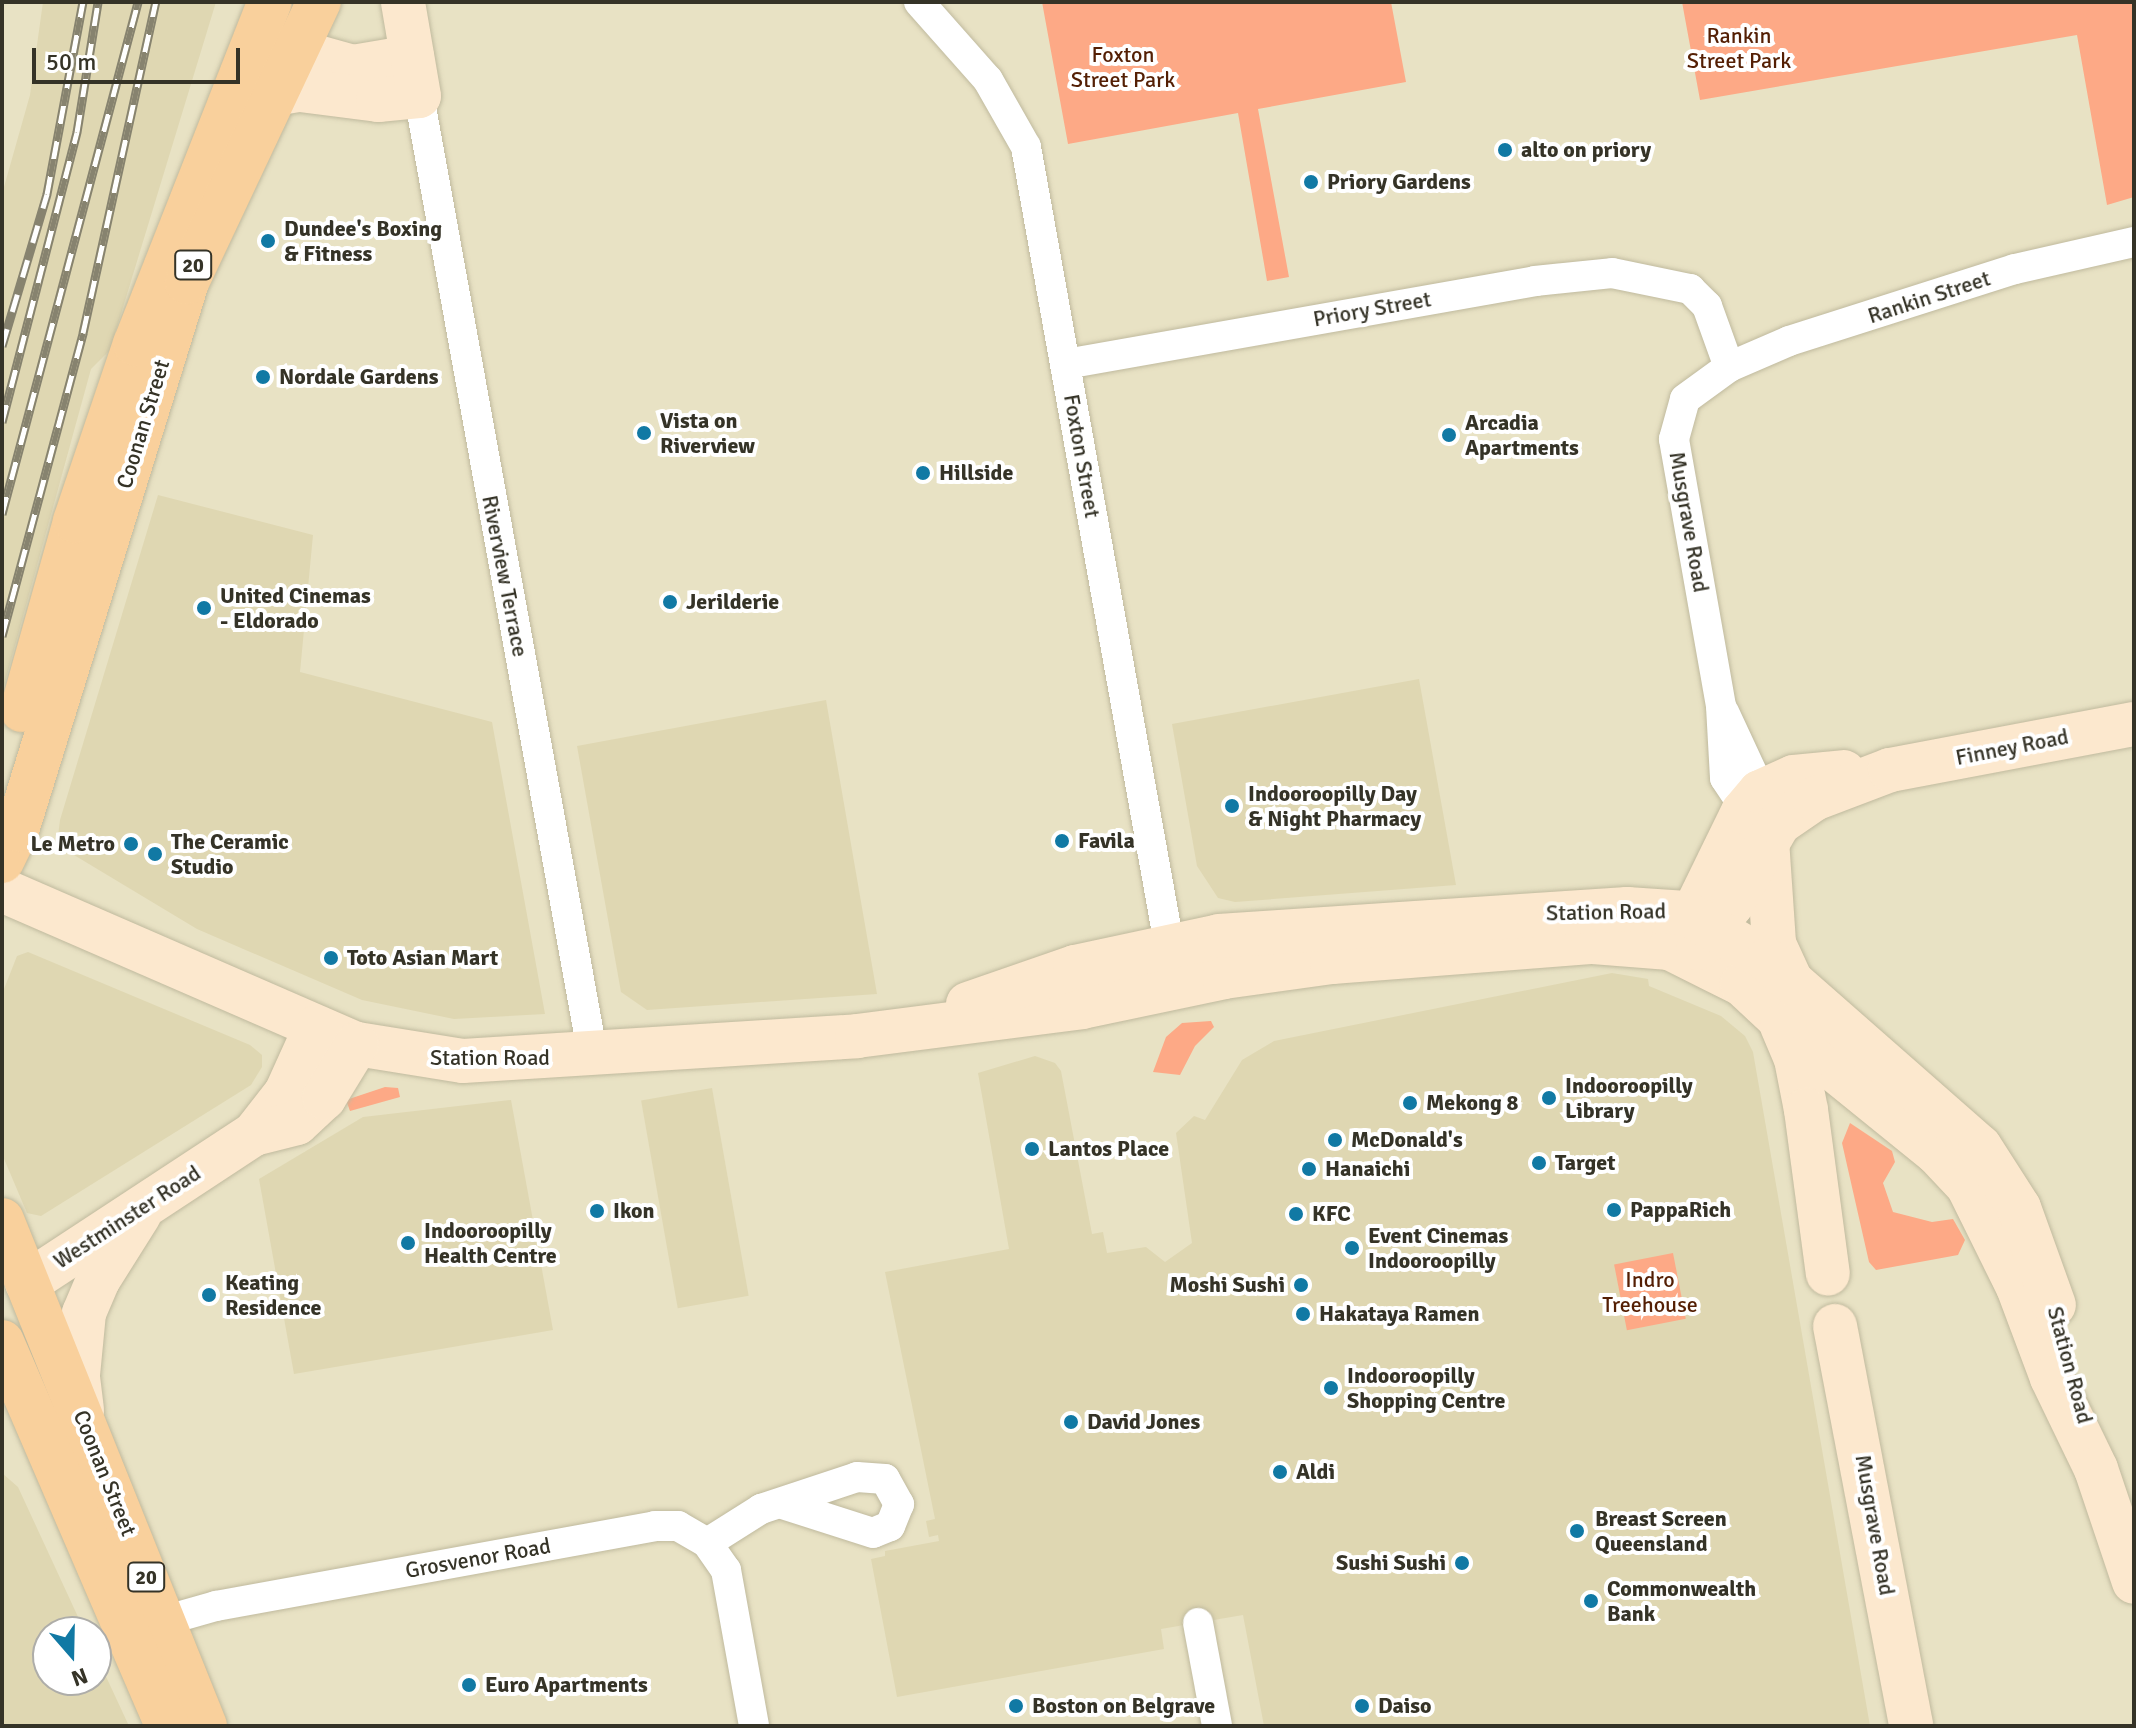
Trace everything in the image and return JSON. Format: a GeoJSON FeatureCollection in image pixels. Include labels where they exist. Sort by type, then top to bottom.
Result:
{"type":"FeatureCollection","features":[{"type":"Feature","properties":{"kind":"main road","name":"Coonan Street"},"geometry":{"type":"LineString","coordinates":[[2,782],[75,521],[176,235],[270,2]]}},
{"type":"Feature","properties":{"kind":"main road","name":"Coonan Street"},"geometry":{"type":"LineString","coordinates":[[2,861],[17,830],[187,282],[280,93],[319,2]]}},
{"type":"Feature","properties":{"kind":"main road"},"geometry":{"type":"LineString","coordinates":[[176,235],[258,86],[299,52]]}},
{"type":"Feature","properties":{"kind":"main road","name":"Coonan Street"},"geometry":{"type":"LineString","coordinates":[[2,1220],[15,1292],[87,1427],[205,1726]]}},
{"type":"Feature","properties":{"kind":"main road","name":"Coonan Street"},"geometry":{"type":"LineString","coordinates":[[2,1342],[167,1726]]}},
{"type":"Feature","properties":{"kind":"street","name":"Riverview Terrace"},"geometry":{"type":"LineString","coordinates":[[403,2],[593,1056]]}},
{"type":"Feature","properties":{"kind":"street","name":"Foxton Street"},"geometry":{"type":"LineString","coordinates":[[919,2],[988,80],[1026,147],[1169,944]]}},
{"type":"Feature","properties":{"kind":"street"},"geometry":{"type":"LineString","coordinates":[[299,52],[353,67],[416,76]]}},
{"type":"Feature","properties":{"kind":"street"},"geometry":{"type":"LineString","coordinates":[[280,93],[300,90],[378,100],[416,76]]}},
{"type":"Feature","properties":{"kind":"street","name":"Rankin Street"},"geometry":{"type":"LineString","coordinates":[[1729,367],[1789,341],[2002,273],[2134,242]]}},
{"type":"Feature","properties":{"kind":"street","name":"Priory Street"},"geometry":{"type":"LineString","coordinates":[[1066,364],[1561,276],[1637,274],[1680,283],[1707,306],[1729,367]]}},
{"type":"Feature","properties":{"kind":"street","name":"Musgrave Road"},"geometry":{"type":"LineString","coordinates":[[1729,367],[1685,399],[1674,439],[1721,706],[1725,781],[1763,817]]}},
{"type":"Feature","properties":{"kind":"street","name":"Finney Road"},"geometry":{"type":"LineString","coordinates":[[1890,770],[1814,799],[1779,823],[1763,817],[1804,775],[1890,770],[2134,724]]}},
{"type":"Feature","properties":{"kind":"street"},"geometry":{"type":"LineString","coordinates":[[1696,938],[1763,817]]}},
{"type":"Feature","properties":{"kind":"street"},"geometry":{"type":"LineString","coordinates":[[1763,817],[1774,944],[1806,1110],[1828,1274]]}},
{"type":"Feature","properties":{"kind":"street","name":"Station Road"},"geometry":{"type":"LineString","coordinates":[[2,890],[357,1044],[439,1060],[593,1056],[754,1046],[913,1026],[1078,987],[1169,944],[1292,929],[1652,908],[1877,1060],[1968,1135],[2008,1186],[2073,1361],[2096,1469]]}},
{"type":"Feature","properties":{"kind":"street","name":"Station Road"},"geometry":{"type":"LineString","coordinates":[[1078,987],[1177,987],[1305,965],[1577,943],[1641,943],[1696,938]]}},
{"type":"Feature","properties":{"kind":"street"},"geometry":{"type":"LineString","coordinates":[[1169,944],[1177,987]]}},
{"type":"Feature","properties":{"kind":"street","name":"Station Road"},"geometry":{"type":"LineString","coordinates":[[1783,999],[1832,1068],[1937,1153],[1975,1197],[2096,1469],[2130,1555]]}},
{"type":"Feature","properties":{"kind":"street","name":"Westminster Road"},"geometry":{"type":"LineString","coordinates":[[254,1134],[286,1093],[316,1027]]}},
{"type":"Feature","properties":{"kind":"street","name":"Westminster Road"},"geometry":{"type":"LineString","coordinates":[[15,1292],[254,1134],[297,1123],[312,1112],[357,1044]]}},
{"type":"Feature","properties":{"kind":"street"},"geometry":{"type":"LineString","coordinates":[[1806,1110],[1814,1086],[1832,1068],[1853,1058],[1877,1060]]}},
{"type":"Feature","properties":{"kind":"street"},"geometry":{"type":"LineString","coordinates":[[87,1427],[78,1375],[84,1313],[110,1259],[150,1200]]}},
{"type":"Feature","properties":{"kind":"street","name":"Musgrave Road"},"geometry":{"type":"LineString","coordinates":[[1835,1326],[1911,1726]]}},
{"type":"Feature","properties":{"kind":"street"},"geometry":{"type":"LineString","coordinates":[[754,1726],[726,1570],[707,1543],[744,1517],[782,1504]]}},
{"type":"Feature","properties":{"kind":"street","name":"Grosvenor Road"},"geometry":{"type":"LineString","coordinates":[[163,1621],[216,1606],[655,1526],[684,1528],[707,1543]]}},
{"type":"Feature","properties":{"kind":"street"},"geometry":{"type":"LineString","coordinates":[[1198,1623],[1217,1726]]}},
{"type":"Feature","properties":{"kind":"shaded area"},"geometry":{"type":"Polygon","coordinates":[[[43,2],[216,2],[110,350],[91,369],[2,693],[2,194],[30,95],[43,2]]]}},
{"type":"Feature","properties":{"kind":"shaded area"},"geometry":{"type":"Polygon","coordinates":[[[158,495],[313,535],[300,672],[492,722],[545,1014],[454,1019],[362,1000],[197,929],[64,849],[58,836],[60,820],[158,495]]]}},
{"type":"Feature","properties":{"kind":"shaded area"},"geometry":{"type":"Polygon","coordinates":[[[1419,679],[1456,885],[1235,902],[1218,898],[1197,866],[1172,724],[1419,679]]]}},
{"type":"Feature","properties":{"kind":"shaded area"},"geometry":{"type":"Polygon","coordinates":[[[826,700],[877,994],[647,1010],[621,992],[577,746],[826,700]]]}},
{"type":"Feature","properties":{"kind":"shaded area"},"geometry":{"type":"Polygon","coordinates":[[[28,952],[250,1045],[262,1055],[262,1067],[251,1085],[41,1216],[27,1213],[2,1154],[2,994],[17,956],[28,952]]]}},
{"type":"Feature","properties":{"kind":"shaded area","name":"Indooroopilly Shopping Centre"},"geometry":{"type":"Polygon","coordinates":[[[1612,973],[1648,979],[1649,986],[1721,1016],[1745,1036],[1753,1052],[1870,1726],[1264,1726],[1243,1615],[1161,1629],[1164,1649],[897,1697],[871,1559],[885,1556],[885,1551],[939,1541],[938,1535],[929,1537],[926,1521],[935,1519],[885,1272],[1009,1249],[978,1073],[1035,1056],[1055,1063],[1061,1071],[1092,1234],[1103,1232],[1107,1253],[1146,1247],[1165,1262],[1192,1243],[1176,1133],[1194,1116],[1205,1120],[1242,1060],[1274,1041],[1612,973]]]}},
{"type":"Feature","properties":{"kind":"shaded area"},"geometry":{"type":"Polygon","coordinates":[[[712,1088],[749,1296],[678,1308],[641,1101],[712,1088]]]}},
{"type":"Feature","properties":{"kind":"shaded area"},"geometry":{"type":"Polygon","coordinates":[[[511,1100],[553,1330],[294,1374],[259,1179],[363,1117],[511,1100]]]}},
{"type":"Feature","properties":{"kind":"shaded area"},"geometry":{"type":"Polygon","coordinates":[[[2,1473],[18,1487],[78,1616],[32,1616],[32,1696],[112,1696],[112,1689],[129,1726],[2,1726],[2,1473]]]}},
{"type":"Feature","properties":{"kind":"green space","name":"Foxton Street Park"},"geometry":{"type":"Polygon","coordinates":[[[1042,2],[1391,2],[1406,82],[1258,109],[1289,277],[1267,281],[1238,113],[1068,144],[1042,2]]]}},
{"type":"Feature","properties":{"kind":"green space","name":"Rankin Street Park"},"geometry":{"type":"Polygon","coordinates":[[[1682,2],[2134,2],[2134,197],[2107,205],[2077,35],[1700,100],[1682,2]]]}},
{"type":"Feature","properties":{"kind":"green space"},"geometry":{"type":"Polygon","coordinates":[[[1211,1021],[1214,1027],[1195,1046],[1180,1075],[1153,1072],[1166,1037],[1182,1023],[1211,1021]]]}},
{"type":"Feature","properties":{"kind":"green space"},"geometry":{"type":"Polygon","coordinates":[[[385,1087],[398,1088],[400,1097],[350,1111],[346,1100],[385,1087]]]}},
{"type":"Feature","properties":{"kind":"green space"},"geometry":{"type":"Polygon","coordinates":[[[1850,1123],[1892,1151],[1895,1162],[1883,1183],[1893,1212],[1932,1222],[1953,1219],[1965,1240],[1958,1255],[1876,1270],[1869,1262],[1842,1143],[1850,1123]]]}},
{"type":"Feature","properties":{"kind":"green space","name":"Indro Treehouse"},"geometry":{"type":"Polygon","coordinates":[[[1673,1253],[1686,1319],[1627,1330],[1614,1264],[1673,1253]]]}},
{"type":"Feature","properties":{"kind":"railway"},"geometry":{"type":"LineString","coordinates":[[2,346],[47,194],[83,2]]}},
{"type":"Feature","properties":{"kind":"railway"},"geometry":{"type":"LineString","coordinates":[[2,422],[77,132],[98,2]]}},
{"type":"Feature","properties":{"kind":"railway"},"geometry":{"type":"LineString","coordinates":[[2,514],[138,2]]}},
{"type":"Feature","properties":{"kind":"railway"},"geometry":{"type":"LineString","coordinates":[[2,636],[83,333],[156,2]]}},
{"type":"Feature","properties":{"kind":"place","name":"alto on priory"},"geometry":{"type":"Point","coordinates":[1505,150]}},
{"type":"Feature","properties":{"kind":"place","name":"Priory Gardens"},"geometry":{"type":"Point","coordinates":[1311,182]}},
{"type":"Feature","properties":{"kind":"place","name":"Dundee's Boxing & Fitness"},"geometry":{"type":"Point","coordinates":[268,241]}},
{"type":"Feature","properties":{"kind":"place","name":"Nordale Gardens"},"geometry":{"type":"Point","coordinates":[263,377]}},
{"type":"Feature","properties":{"kind":"place","name":"Vista on Riverview"},"geometry":{"type":"Point","coordinates":[644,433]}},
{"type":"Feature","properties":{"kind":"place","name":"Arcadia Apartments"},"geometry":{"type":"Point","coordinates":[1449,435]}},
{"type":"Feature","properties":{"kind":"place","name":"Hillside"},"geometry":{"type":"Point","coordinates":[923,473]}},
{"type":"Feature","properties":{"kind":"place","name":"Jerilderie"},"geometry":{"type":"Point","coordinates":[670,602]}},
{"type":"Feature","properties":{"kind":"place","name":"United Cinemas - Eldorado"},"geometry":{"type":"Point","coordinates":[204,608]}},
{"type":"Feature","properties":{"kind":"place","name":"Indooroopilly Day & Night Pharmacy"},"geometry":{"type":"Point","coordinates":[1232,806]}},
{"type":"Feature","properties":{"kind":"place","name":"Favila"},"geometry":{"type":"Point","coordinates":[1062,841]}},
{"type":"Feature","properties":{"kind":"place","name":"Le Metro"},"geometry":{"type":"Point","coordinates":[131,844]}},
{"type":"Feature","properties":{"kind":"place","name":"The Ceramic Studio"},"geometry":{"type":"Point","coordinates":[155,854]}},
{"type":"Feature","properties":{"kind":"place","name":"Toto Asian Mart"},"geometry":{"type":"Point","coordinates":[331,958]}},
{"type":"Feature","properties":{"kind":"place","name":"Indooroopilly Library"},"geometry":{"type":"Point","coordinates":[1549,1098]}},
{"type":"Feature","properties":{"kind":"place","name":"Mekong 8"},"geometry":{"type":"Point","coordinates":[1410,1103]}},
{"type":"Feature","properties":{"kind":"place","name":"McDonald's"},"geometry":{"type":"Point","coordinates":[1335,1140]}},
{"type":"Feature","properties":{"kind":"place","name":"Lantos Place"},"geometry":{"type":"Point","coordinates":[1032,1149]}},
{"type":"Feature","properties":{"kind":"place","name":"Target"},"geometry":{"type":"Point","coordinates":[1539,1163]}},
{"type":"Feature","properties":{"kind":"place","name":"Hanaichi"},"geometry":{"type":"Point","coordinates":[1309,1169]}},
{"type":"Feature","properties":{"kind":"place","name":"PappaRich"},"geometry":{"type":"Point","coordinates":[1614,1210]}},
{"type":"Feature","properties":{"kind":"place","name":"Ikon"},"geometry":{"type":"Point","coordinates":[597,1211]}},
{"type":"Feature","properties":{"kind":"place","name":"KFC"},"geometry":{"type":"Point","coordinates":[1296,1214]}},
{"type":"Feature","properties":{"kind":"place","name":"Indooroopilly Health Centre"},"geometry":{"type":"Point","coordinates":[408,1243]}},
{"type":"Feature","properties":{"kind":"place","name":"Event Cinemas Indooroopilly"},"geometry":{"type":"Point","coordinates":[1352,1248]}},
{"type":"Feature","properties":{"kind":"place","name":"Moshi Sushi"},"geometry":{"type":"Point","coordinates":[1301,1285]}},
{"type":"Feature","properties":{"kind":"place","name":"Keating Residence"},"geometry":{"type":"Point","coordinates":[209,1295]}},
{"type":"Feature","properties":{"kind":"place","name":"Hakataya Ramen"},"geometry":{"type":"Point","coordinates":[1303,1314]}},
{"type":"Feature","properties":{"kind":"place","name":"Indooroopilly Shopping Centre"},"geometry":{"type":"Point","coordinates":[1331,1388]}},
{"type":"Feature","properties":{"kind":"place","name":"David Jones"},"geometry":{"type":"Point","coordinates":[1071,1422]}},
{"type":"Feature","properties":{"kind":"place","name":"Aldi"},"geometry":{"type":"Point","coordinates":[1280,1472]}},
{"type":"Feature","properties":{"kind":"place","name":"Breast Screen Queensland"},"geometry":{"type":"Point","coordinates":[1577,1531]}},
{"type":"Feature","properties":{"kind":"place","name":"Sushi Sushi"},"geometry":{"type":"Point","coordinates":[1462,1563]}},
{"type":"Feature","properties":{"kind":"place","name":"Commonwealth Bank"},"geometry":{"type":"Point","coordinates":[1591,1601]}},
{"type":"Feature","properties":{"kind":"place","name":"Euro Apartments"},"geometry":{"type":"Point","coordinates":[469,1685]}},
{"type":"Feature","properties":{"kind":"place","name":"Boston on Belgrave"},"geometry":{"type":"Point","coordinates":[1016,1706]}},
{"type":"Feature","properties":{"kind":"place","name":"Daiso"},"geometry":{"type":"Point","coordinates":[1362,1706]}}]}
